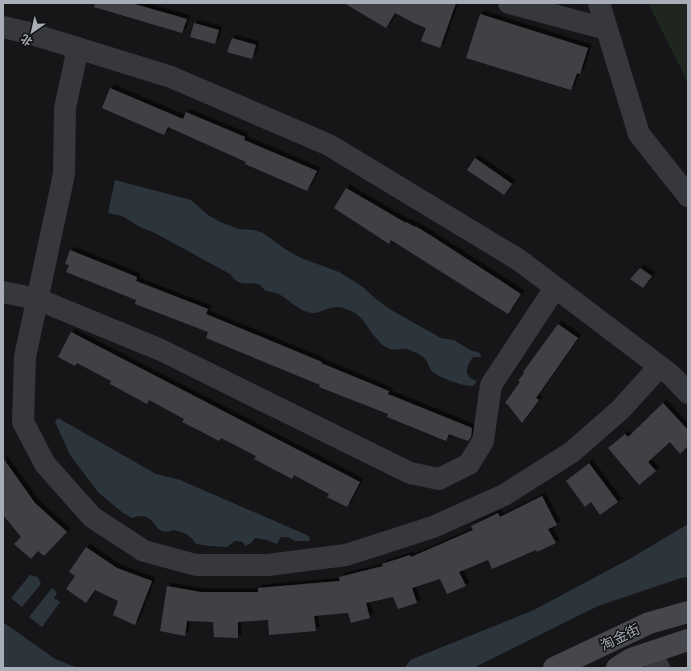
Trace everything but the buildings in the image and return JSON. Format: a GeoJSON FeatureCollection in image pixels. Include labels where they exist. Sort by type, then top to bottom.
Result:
{"type":"FeatureCollection","features":[{"type":"Feature","properties":{"kind":"street"},"geometry":{"type":"LineString","coordinates":[[508,3],[606,29]]}},
{"type":"Feature","properties":{"kind":"street"},"geometry":{"type":"LineString","coordinates":[[599,3],[639,134],[688,196]]}},
{"type":"Feature","properties":{"kind":"street"},"geometry":{"type":"LineString","coordinates":[[3,27],[29,32],[171,77],[329,145],[519,260],[671,376],[688,393]]}},
{"type":"Feature","properties":{"kind":"street"},"geometry":{"type":"LineString","coordinates":[[78,48],[65,108],[64,174],[25,357],[22,422],[45,464],[92,517],[144,551],[196,565],[268,565],[346,555],[433,527],[504,495],[572,452],[621,409],[659,367]]}},
{"type":"Feature","properties":{"kind":"street"},"geometry":{"type":"LineString","coordinates":[[3,292],[37,299],[161,350],[410,473],[439,479],[469,464],[483,441],[491,385],[555,288]]}},
{"type":"Feature","properties":{"kind":"street","name":"淘金街"},"geometry":{"type":"LineString","coordinates":[[554,668],[648,623],[688,612]]}},
{"type":"Feature","properties":{"kind":"street","name":"淘金街"},"geometry":{"type":"LineString","coordinates":[[617,668],[631,659],[654,660],[688,640]]}},
{"type":"Feature","properties":{"kind":"shaded area"},"geometry":{"type":"Polygon","coordinates":[[[648,3],[688,3],[688,83],[648,3]]]}},
{"type":"Feature","properties":{"kind":"shaded area"},"geometry":{"type":"Polygon","coordinates":[[[115,180],[191,200],[208,215],[220,222],[239,229],[254,230],[263,233],[285,249],[301,258],[339,272],[363,287],[391,310],[441,338],[454,340],[470,350],[480,353],[481,357],[473,357],[467,368],[467,374],[469,377],[477,381],[473,386],[463,385],[451,381],[434,373],[424,358],[410,350],[395,350],[382,345],[365,322],[353,312],[341,307],[332,308],[317,313],[308,312],[298,308],[281,295],[266,291],[260,285],[241,283],[234,279],[230,274],[155,233],[142,228],[122,216],[108,213],[115,180]]]}},
{"type":"Feature","properties":{"kind":"shaded area"},"geometry":{"type":"Polygon","coordinates":[[[58,418],[156,474],[180,480],[309,536],[310,541],[295,541],[288,537],[281,537],[277,544],[267,540],[255,538],[251,543],[245,546],[243,542],[235,541],[227,547],[210,546],[196,544],[189,536],[180,532],[173,530],[167,532],[162,531],[146,517],[140,516],[132,518],[123,513],[98,492],[70,455],[55,422],[58,418]]]}},
{"type":"Feature","properties":{"kind":"shaded area"},"geometry":{"type":"Polygon","coordinates":[[[688,524],[688,577],[598,606],[473,668],[405,668],[410,660],[534,610],[633,557],[688,524]]]}},
{"type":"Feature","properties":{"kind":"shaded area"},"geometry":{"type":"Polygon","coordinates":[[[30,575],[38,577],[41,584],[22,607],[11,598],[30,575]]]}},
{"type":"Feature","properties":{"kind":"shaded area"},"geometry":{"type":"Polygon","coordinates":[[[52,588],[57,593],[54,598],[60,602],[42,627],[29,617],[52,588]]]}},
{"type":"Feature","properties":{"kind":"shaded area"},"geometry":{"type":"Polygon","coordinates":[[[3,622],[55,659],[78,668],[3,668],[3,622]]]}}]}
